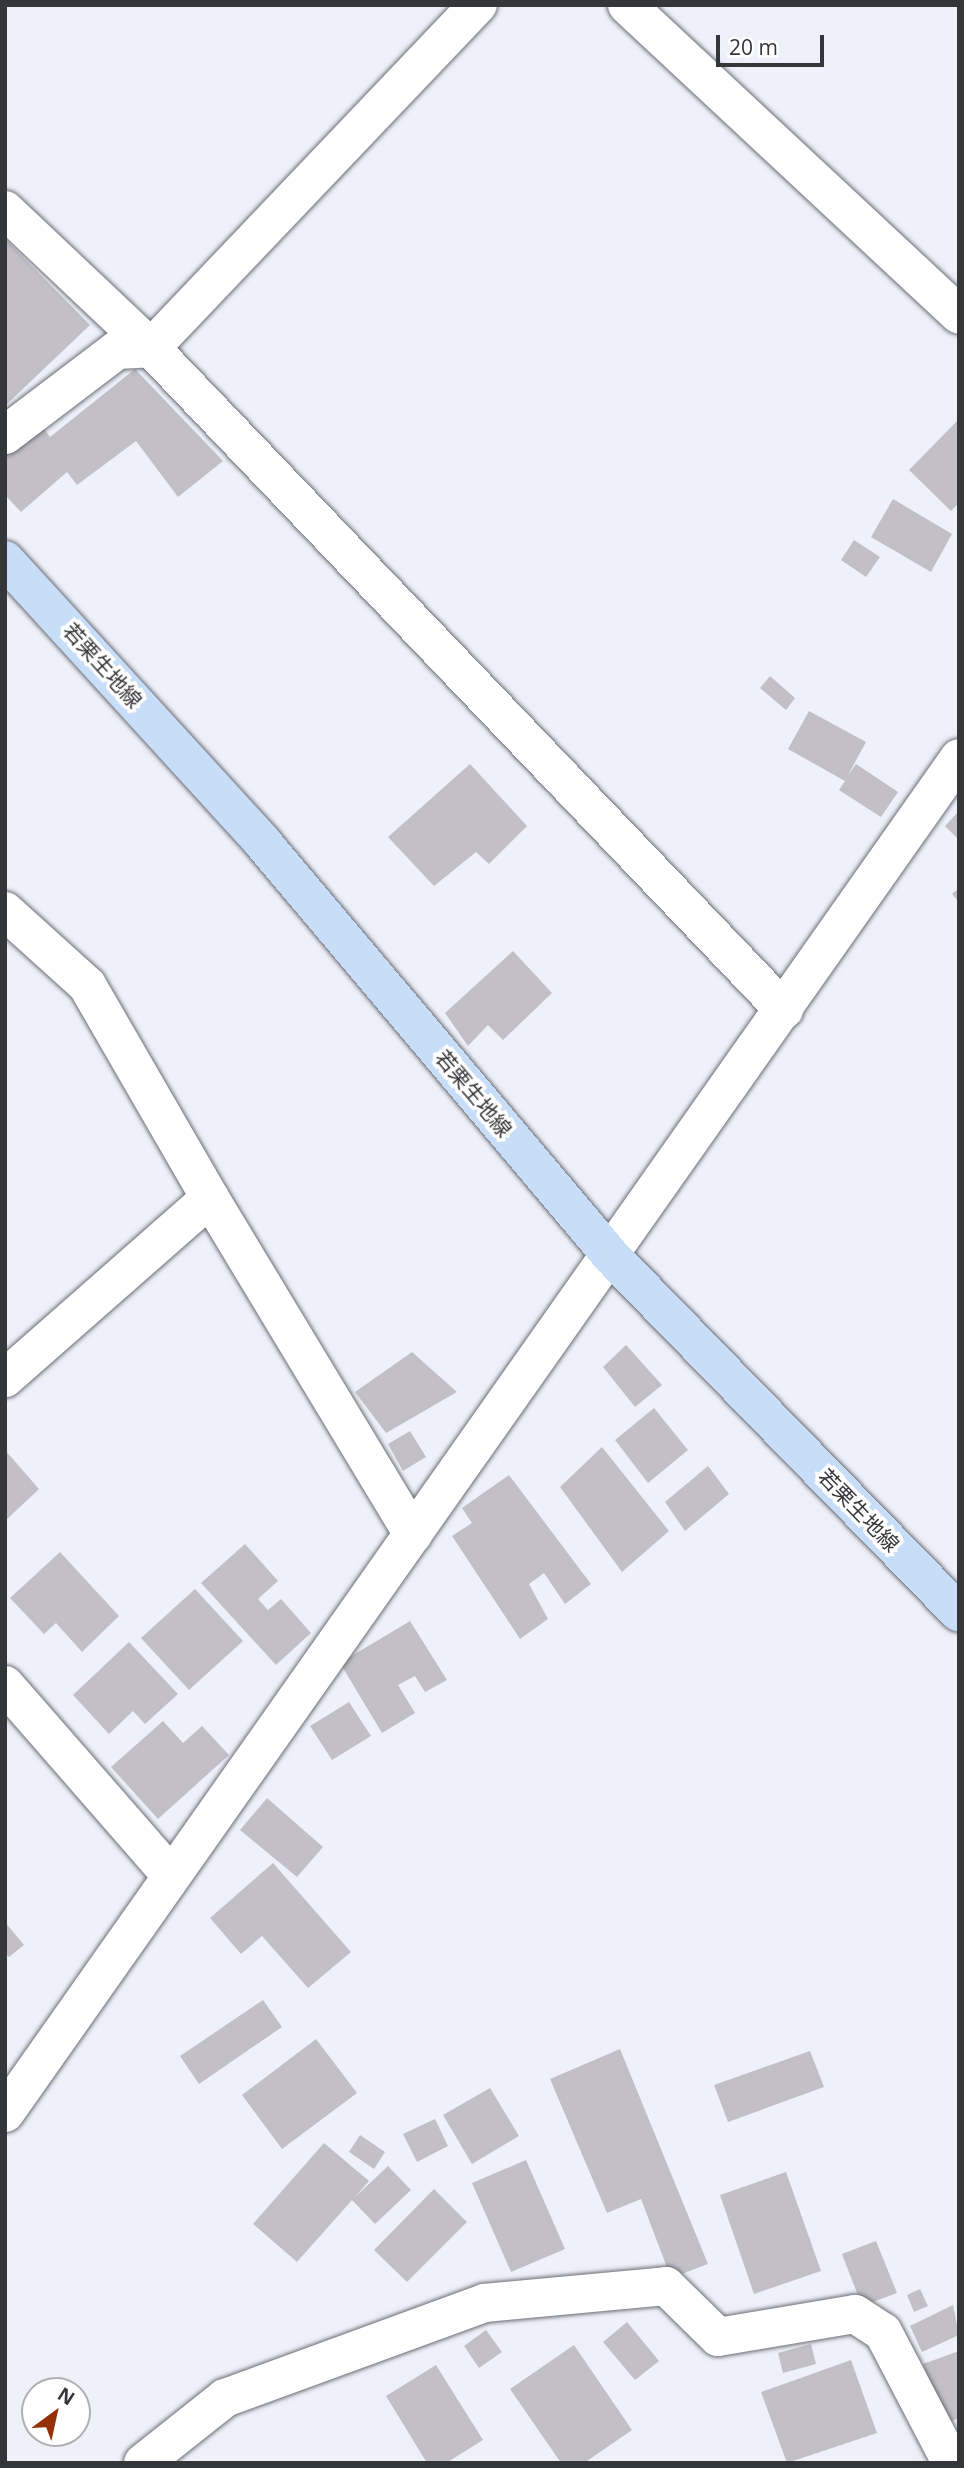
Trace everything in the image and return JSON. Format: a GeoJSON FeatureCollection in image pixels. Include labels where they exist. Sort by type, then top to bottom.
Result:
{"type":"FeatureCollection","features":[{"type":"Feature","properties":{"kind":"main road","name":"若栗生地線"},"geometry":{"type":"LineString","coordinates":[[5,560],[263,843],[611,1256],[959,1612]]}},
{"type":"Feature","properties":{"kind":"street"},"geometry":{"type":"LineString","coordinates":[[5,435],[117,350],[151,348],[478,5]]}},
{"type":"Feature","properties":{"kind":"street"},"geometry":{"type":"LineString","coordinates":[[627,5],[959,315]]}},
{"type":"Feature","properties":{"kind":"street"},"geometry":{"type":"LineString","coordinates":[[5,210],[151,348],[784,1010]]}},
{"type":"Feature","properties":{"kind":"street"},"geometry":{"type":"LineString","coordinates":[[5,2113],[170,1874],[611,1256],[654,1187],[784,1010],[957,763]]}},
{"type":"Feature","properties":{"kind":"street"},"geometry":{"type":"LineString","coordinates":[[5,911],[87,985],[210,1198],[413,1535]]}},
{"type":"Feature","properties":{"kind":"street"},"geometry":{"type":"LineString","coordinates":[[5,1378],[210,1198]]}},
{"type":"Feature","properties":{"kind":"street"},"geometry":{"type":"LineString","coordinates":[[5,1685],[170,1874]]}},
{"type":"Feature","properties":{"kind":"street"},"geometry":{"type":"LineString","coordinates":[[143,2463],[225,2398],[484,2303],[666,2286],[718,2337],[855,2314],[883,2332],[954,2460]]}},
{"type":"Feature","properties":{"kind":"building"},"geometry":{"type":"Polygon","coordinates":[[[5,239],[90,325],[5,406],[5,239]]]}},
{"type":"Feature","properties":{"kind":"building"},"geometry":{"type":"Polygon","coordinates":[[[135,369],[223,461],[178,497],[136,441],[77,485],[67,472],[21,512],[5,495],[5,453],[42,426],[50,437],[135,369]]]}},
{"type":"Feature","properties":{"kind":"building"},"geometry":{"type":"Polygon","coordinates":[[[959,419],[959,503],[951,511],[909,470],[959,419]]]}},
{"type":"Feature","properties":{"kind":"building"},"geometry":{"type":"Polygon","coordinates":[[[893,499],[952,534],[931,572],[871,537],[893,499]]]}},
{"type":"Feature","properties":{"kind":"building"},"geometry":{"type":"Polygon","coordinates":[[[854,540],[880,557],[866,577],[841,560],[854,540]]]}},
{"type":"Feature","properties":{"kind":"building"},"geometry":{"type":"Polygon","coordinates":[[[770,676],[795,698],[786,710],[760,688],[770,676]]]}},
{"type":"Feature","properties":{"kind":"building"},"geometry":{"type":"Polygon","coordinates":[[[809,711],[866,742],[848,775],[856,764],[898,792],[881,817],[839,790],[845,781],[788,749],[809,711]]]}},
{"type":"Feature","properties":{"kind":"building"},"geometry":{"type":"Polygon","coordinates":[[[470,764],[527,826],[489,864],[476,852],[434,886],[388,837],[470,764]]]}},
{"type":"Feature","properties":{"kind":"building"},"geometry":{"type":"Polygon","coordinates":[[[959,811],[959,840],[945,826],[959,811]]]}},
{"type":"Feature","properties":{"kind":"building"},"geometry":{"type":"Polygon","coordinates":[[[959,888],[959,902],[952,894],[959,888]]]}},
{"type":"Feature","properties":{"kind":"building"},"geometry":{"type":"Polygon","coordinates":[[[513,951],[552,993],[503,1040],[488,1025],[468,1046],[445,1013],[513,951]]]}},
{"type":"Feature","properties":{"kind":"building"},"geometry":{"type":"Polygon","coordinates":[[[626,1345],[662,1385],[635,1407],[603,1367],[626,1345]]]}},
{"type":"Feature","properties":{"kind":"building"},"geometry":{"type":"Polygon","coordinates":[[[412,1352],[457,1392],[386,1433],[355,1392],[412,1352]]]}},
{"type":"Feature","properties":{"kind":"building"},"geometry":{"type":"Polygon","coordinates":[[[654,1408],[688,1450],[648,1483],[615,1440],[654,1408]]]}},
{"type":"Feature","properties":{"kind":"building"},"geometry":{"type":"Polygon","coordinates":[[[410,1431],[426,1457],[403,1471],[388,1444],[410,1431]]]}},
{"type":"Feature","properties":{"kind":"building"},"geometry":{"type":"Polygon","coordinates":[[[602,1447],[669,1531],[622,1572],[560,1487],[602,1447]]]}},
{"type":"Feature","properties":{"kind":"building"},"geometry":{"type":"Polygon","coordinates":[[[5,1450],[39,1489],[5,1521],[5,1450]]]}},
{"type":"Feature","properties":{"kind":"building"},"geometry":{"type":"Polygon","coordinates":[[[708,1466],[729,1494],[685,1531],[665,1502],[708,1466]]]}},
{"type":"Feature","properties":{"kind":"building"},"geometry":{"type":"Polygon","coordinates":[[[509,1475],[591,1584],[565,1604],[544,1573],[529,1584],[548,1619],[520,1639],[452,1536],[472,1523],[462,1508],[509,1475]]]}},
{"type":"Feature","properties":{"kind":"building"},"geometry":{"type":"Polygon","coordinates":[[[245,1544],[278,1581],[258,1599],[268,1610],[281,1599],[311,1633],[276,1665],[201,1583],[245,1544]]]}},
{"type":"Feature","properties":{"kind":"building"},"geometry":{"type":"Polygon","coordinates":[[[60,1552],[119,1616],[82,1652],[56,1623],[44,1634],[10,1598],[60,1552]]]}},
{"type":"Feature","properties":{"kind":"building"},"geometry":{"type":"Polygon","coordinates":[[[195,1589],[243,1641],[189,1690],[141,1638],[195,1589]]]}},
{"type":"Feature","properties":{"kind":"building"},"geometry":{"type":"Polygon","coordinates":[[[410,1621],[447,1680],[425,1692],[415,1676],[398,1685],[415,1713],[382,1733],[340,1663],[410,1621]]]}},
{"type":"Feature","properties":{"kind":"building"},"geometry":{"type":"Polygon","coordinates":[[[129,1642],[178,1694],[145,1724],[133,1711],[109,1734],[73,1695],[129,1642]]]}},
{"type":"Feature","properties":{"kind":"building"},"geometry":{"type":"Polygon","coordinates":[[[349,1702],[371,1736],[332,1760],[310,1726],[349,1702]]]}},
{"type":"Feature","properties":{"kind":"building"},"geometry":{"type":"Polygon","coordinates":[[[163,1721],[183,1743],[202,1726],[229,1755],[158,1819],[111,1767],[163,1721]]]}},
{"type":"Feature","properties":{"kind":"building"},"geometry":{"type":"Polygon","coordinates":[[[267,1798],[323,1847],[297,1877],[240,1830],[267,1798]]]}},
{"type":"Feature","properties":{"kind":"building"},"geometry":{"type":"Polygon","coordinates":[[[273,1863],[351,1952],[308,1988],[262,1936],[241,1954],[210,1918],[273,1863]]]}},
{"type":"Feature","properties":{"kind":"building"},"geometry":{"type":"Polygon","coordinates":[[[5,1922],[24,1945],[9,1957],[5,1953],[5,1922]]]}},
{"type":"Feature","properties":{"kind":"building"},"geometry":{"type":"Polygon","coordinates":[[[263,2000],[282,2027],[199,2084],[180,2056],[263,2000]]]}},
{"type":"Feature","properties":{"kind":"building"},"geometry":{"type":"Polygon","coordinates":[[[316,2039],[357,2093],[282,2149],[242,2095],[316,2039]]]}},
{"type":"Feature","properties":{"kind":"building"},"geometry":{"type":"Polygon","coordinates":[[[620,2049],[708,2264],[671,2278],[641,2199],[607,2213],[550,2079],[620,2049]]]}},
{"type":"Feature","properties":{"kind":"building"},"geometry":{"type":"Polygon","coordinates":[[[810,2051],[824,2087],[728,2122],[714,2085],[810,2051]]]}},
{"type":"Feature","properties":{"kind":"building"},"geometry":{"type":"Polygon","coordinates":[[[490,2088],[519,2136],[472,2164],[443,2115],[490,2088]]]}},
{"type":"Feature","properties":{"kind":"building"},"geometry":{"type":"Polygon","coordinates":[[[435,2119],[448,2146],[417,2162],[403,2134],[435,2119]]]}},
{"type":"Feature","properties":{"kind":"building"},"geometry":{"type":"Polygon","coordinates":[[[360,2135],[385,2152],[374,2169],[349,2152],[360,2135]]]}},
{"type":"Feature","properties":{"kind":"building"},"geometry":{"type":"Polygon","coordinates":[[[324,2143],[369,2181],[355,2197],[388,2166],[411,2190],[375,2224],[352,2200],[297,2262],[253,2224],[324,2143]]]}},
{"type":"Feature","properties":{"kind":"building"},"geometry":{"type":"Polygon","coordinates":[[[526,2160],[565,2249],[511,2272],[472,2183],[526,2160]]]}},
{"type":"Feature","properties":{"kind":"building"},"geometry":{"type":"Polygon","coordinates":[[[786,2172],[821,2271],[754,2294],[720,2195],[786,2172]]]}},
{"type":"Feature","properties":{"kind":"building"},"geometry":{"type":"Polygon","coordinates":[[[434,2189],[467,2222],[407,2282],[374,2250],[434,2189]]]}},
{"type":"Feature","properties":{"kind":"building"},"geometry":{"type":"Polygon","coordinates":[[[876,2241],[897,2293],[862,2306],[842,2254],[876,2241]]]}},
{"type":"Feature","properties":{"kind":"building"},"geometry":{"type":"Polygon","coordinates":[[[920,2289],[928,2306],[914,2312],[907,2295],[920,2289]]]}},
{"type":"Feature","properties":{"kind":"building"},"geometry":{"type":"Polygon","coordinates":[[[953,2305],[959,2335],[922,2352],[910,2326],[953,2305]]]}},
{"type":"Feature","properties":{"kind":"building"},"geometry":{"type":"Polygon","coordinates":[[[627,2322],[659,2361],[635,2380],[603,2342],[627,2322]]]}},
{"type":"Feature","properties":{"kind":"building"},"geometry":{"type":"Polygon","coordinates":[[[486,2330],[502,2352],[479,2368],[464,2346],[486,2330]]]}},
{"type":"Feature","properties":{"kind":"building"},"geometry":{"type":"Polygon","coordinates":[[[811,2344],[816,2364],[783,2373],[778,2353],[811,2344]]]}},
{"type":"Feature","properties":{"kind":"building"},"geometry":{"type":"Polygon","coordinates":[[[574,2345],[632,2430],[584,2463],[561,2463],[510,2389],[574,2345]]]}},
{"type":"Feature","properties":{"kind":"building"},"geometry":{"type":"Polygon","coordinates":[[[959,2351],[959,2418],[946,2423],[923,2364],[959,2351]]]}},
{"type":"Feature","properties":{"kind":"building"},"geometry":{"type":"Polygon","coordinates":[[[851,2360],[877,2433],[787,2463],[761,2392],[851,2360]]]}},
{"type":"Feature","properties":{"kind":"building"},"geometry":{"type":"Polygon","coordinates":[[[436,2365],[483,2440],[446,2463],[427,2463],[386,2396],[436,2365]]]}}]}
